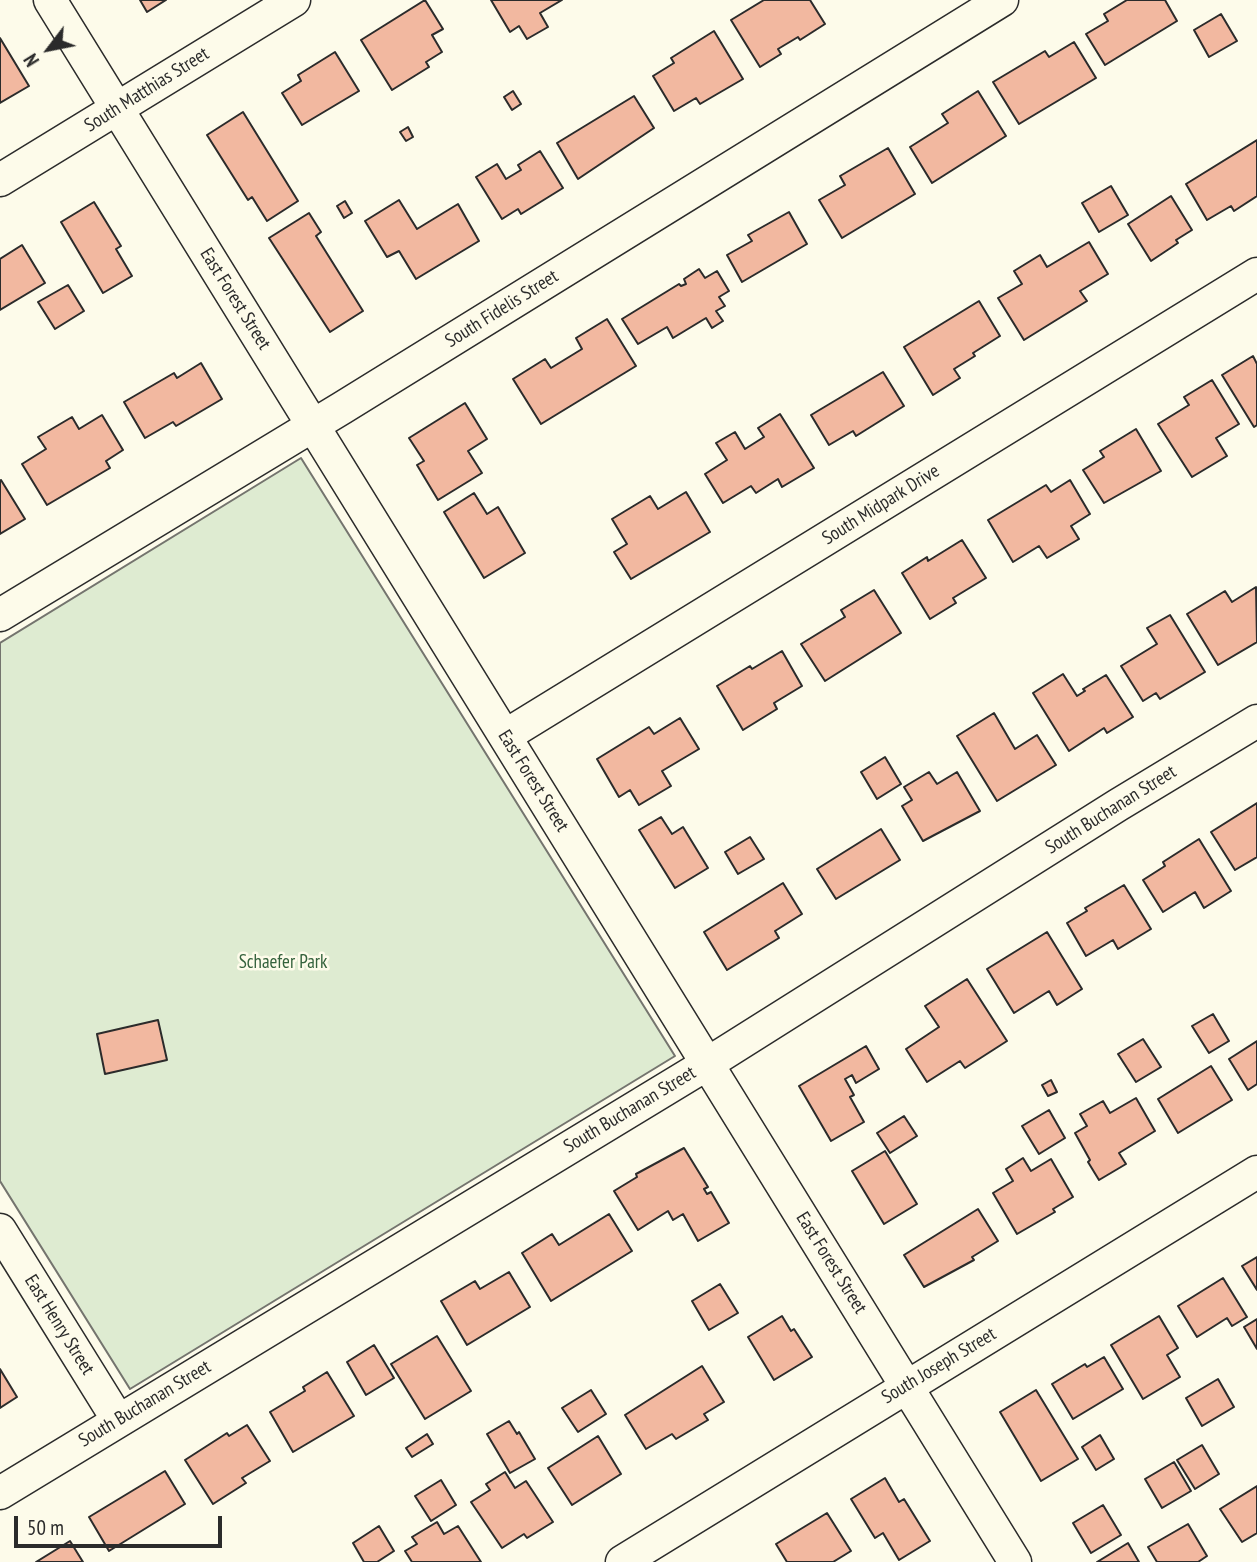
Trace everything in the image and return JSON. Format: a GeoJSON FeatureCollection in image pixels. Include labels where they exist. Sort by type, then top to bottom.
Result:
{"type":"FeatureCollection","features":[{"type":"Feature","properties":{"kind":"street","name":"East Forest Street"},"geometry":{"type":"LineString","coordinates":[[50,0],[1015,1562]]}},
{"type":"Feature","properties":{"kind":"street","name":"South Matthias Street"},"geometry":{"type":"LineString","coordinates":[[0,180],[294,0]]}},
{"type":"Feature","properties":{"kind":"street","name":"South Fidelis Street"},"geometry":{"type":"LineString","coordinates":[[0,615],[313,426],[1002,0]]}},
{"type":"Feature","properties":{"kind":"street","name":"South Midpark Drive"},"geometry":{"type":"LineString","coordinates":[[505,736],[1257,274]]}},
{"type":"Feature","properties":{"kind":"street","name":"South Buchanan Street"},"geometry":{"type":"LineString","coordinates":[[0,1493],[707,1064],[1118,805],[1257,722]]}},
{"type":"Feature","properties":{"kind":"street","name":"South Joseph Street"},"geometry":{"type":"LineString","coordinates":[[622,1562],[1257,1172]]}},
{"type":"Feature","properties":{"kind":"street","name":"East Henry Street"},"geometry":{"type":"LineString","coordinates":[[0,1230],[118,1420]]}},
{"type":"Feature","properties":{"kind":"green space","name":"Schaefer Park"},"geometry":{"type":"Polygon","coordinates":[[[301,458],[675,1056],[130,1389],[0,1181],[0,643],[301,458]]]}},
{"type":"Feature","properties":{"kind":"building"},"geometry":{"type":"Polygon","coordinates":[[[140,0],[166,0],[147,12],[140,0]]]}},
{"type":"Feature","properties":{"kind":"building"},"geometry":{"type":"Polygon","coordinates":[[[425,0],[443,29],[432,35],[442,52],[426,62],[429,67],[392,90],[361,40],[425,0]]]}},
{"type":"Feature","properties":{"kind":"building"},"geometry":{"type":"Polygon","coordinates":[[[491,0],[562,0],[540,13],[548,27],[527,39],[519,26],[510,32],[491,0]]]}},
{"type":"Feature","properties":{"kind":"building"},"geometry":{"type":"Polygon","coordinates":[[[764,0],[810,0],[825,24],[800,40],[798,37],[778,49],[781,54],[760,67],[731,20],[764,0]]]}},
{"type":"Feature","properties":{"kind":"building"},"geometry":{"type":"Polygon","coordinates":[[[1127,0],[1165,0],[1177,21],[1105,65],[1086,34],[1108,21],[1104,14],[1127,0]]]}},
{"type":"Feature","properties":{"kind":"building"},"geometry":{"type":"Polygon","coordinates":[[[1221,14],[1237,41],[1209,57],[1194,30],[1221,14]]]}},
{"type":"Feature","properties":{"kind":"building"},"geometry":{"type":"Polygon","coordinates":[[[714,31],[743,79],[700,104],[696,98],[674,111],[653,76],[674,63],[671,58],[714,31]]]}},
{"type":"Feature","properties":{"kind":"building"},"geometry":{"type":"Polygon","coordinates":[[[0,38],[29,86],[0,103],[0,38]]]}},
{"type":"Feature","properties":{"kind":"building"},"geometry":{"type":"Polygon","coordinates":[[[1074,42],[1096,78],[1019,124],[993,82],[1045,51],[1049,57],[1074,42]]]}},
{"type":"Feature","properties":{"kind":"building"},"geometry":{"type":"Polygon","coordinates":[[[335,52],[359,91],[302,125],[282,93],[301,81],[298,75],[335,52]]]}},
{"type":"Feature","properties":{"kind":"building"},"geometry":{"type":"Polygon","coordinates":[[[513,91],[521,104],[512,110],[504,97],[513,91]]]}},
{"type":"Feature","properties":{"kind":"building"},"geometry":{"type":"Polygon","coordinates":[[[978,91],[1006,136],[932,183],[910,147],[948,123],[942,114],[978,91]]]}},
{"type":"Feature","properties":{"kind":"building"},"geometry":{"type":"Polygon","coordinates":[[[634,96],[654,128],[578,179],[557,143],[634,96]]]}},
{"type":"Feature","properties":{"kind":"building"},"geometry":{"type":"Polygon","coordinates":[[[243,112],[298,201],[267,221],[252,197],[248,200],[207,135],[243,112]]]}},
{"type":"Feature","properties":{"kind":"building"},"geometry":{"type":"Polygon","coordinates":[[[408,127],[413,137],[406,141],[400,132],[408,127]]]}},
{"type":"Feature","properties":{"kind":"building"},"geometry":{"type":"Polygon","coordinates":[[[1257,140],[1257,196],[1234,211],[1231,206],[1207,220],[1186,184],[1257,140]]]}},
{"type":"Feature","properties":{"kind":"building"},"geometry":{"type":"Polygon","coordinates":[[[888,148],[915,194],[842,238],[819,200],[845,185],[840,176],[888,148]]]}},
{"type":"Feature","properties":{"kind":"building"},"geometry":{"type":"Polygon","coordinates":[[[540,151],[563,188],[521,214],[518,209],[502,219],[476,177],[497,164],[506,179],[521,170],[518,165],[540,151]]]}},
{"type":"Feature","properties":{"kind":"building"},"geometry":{"type":"Polygon","coordinates":[[[1111,186],[1128,215],[1099,232],[1082,203],[1111,186]]]}},
{"type":"Feature","properties":{"kind":"building"},"geometry":{"type":"Polygon","coordinates":[[[1171,196],[1192,230],[1151,261],[1128,224],[1171,196]]]}},
{"type":"Feature","properties":{"kind":"building"},"geometry":{"type":"Polygon","coordinates":[[[399,200],[417,229],[458,204],[479,241],[416,279],[399,251],[387,257],[365,221],[399,200]]]}},
{"type":"Feature","properties":{"kind":"building"},"geometry":{"type":"Polygon","coordinates":[[[345,201],[352,213],[344,218],[337,206],[345,201]]]}},
{"type":"Feature","properties":{"kind":"building"},"geometry":{"type":"Polygon","coordinates":[[[94,202],[121,246],[116,249],[132,276],[103,293],[61,222],[94,202]]]}},
{"type":"Feature","properties":{"kind":"building"},"geometry":{"type":"Polygon","coordinates":[[[789,212],[807,244],[742,282],[727,255],[752,241],[748,235],[789,212]]]}},
{"type":"Feature","properties":{"kind":"building"},"geometry":{"type":"Polygon","coordinates":[[[309,213],[321,232],[316,236],[363,311],[330,332],[269,238],[309,213]]]}},
{"type":"Feature","properties":{"kind":"building"},"geometry":{"type":"Polygon","coordinates":[[[1089,242],[1108,274],[1080,291],[1087,301],[1024,340],[998,298],[1022,284],[1014,271],[1040,255],[1047,267],[1089,242]]]}},
{"type":"Feature","properties":{"kind":"building"},"geometry":{"type":"Polygon","coordinates":[[[22,245],[45,283],[0,310],[0,259],[22,245]]]}},
{"type":"Feature","properties":{"kind":"building"},"geometry":{"type":"Polygon","coordinates":[[[699,269],[705,278],[717,271],[729,291],[719,297],[725,306],[716,311],[723,321],[712,328],[706,318],[673,338],[667,327],[638,344],[622,319],[679,284],[686,284],[684,279],[699,269]]]}},
{"type":"Feature","properties":{"kind":"building"},"geometry":{"type":"Polygon","coordinates":[[[68,285],[84,311],[55,329],[38,302],[68,285]]]}},
{"type":"Feature","properties":{"kind":"building"},"geometry":{"type":"Polygon","coordinates":[[[979,301],[1000,336],[954,369],[960,378],[933,395],[904,347],[979,301]]]}},
{"type":"Feature","properties":{"kind":"building"},"geometry":{"type":"Polygon","coordinates":[[[607,319],[636,366],[541,424],[513,379],[545,359],[551,368],[582,349],[576,338],[607,319]]]}},
{"type":"Feature","properties":{"kind":"building"},"geometry":{"type":"Polygon","coordinates":[[[1253,356],[1257,364],[1257,425],[1254,427],[1222,375],[1253,356]]]}},
{"type":"Feature","properties":{"kind":"building"},"geometry":{"type":"Polygon","coordinates":[[[201,363],[222,399],[176,426],[173,422],[145,438],[124,402],[174,373],[177,378],[201,363]]]}},
{"type":"Feature","properties":{"kind":"building"},"geometry":{"type":"Polygon","coordinates":[[[883,372],[904,406],[856,436],[853,431],[829,445],[811,415],[883,372]]]}},
{"type":"Feature","properties":{"kind":"building"},"geometry":{"type":"Polygon","coordinates":[[[1212,380],[1239,424],[1216,438],[1227,456],[1192,477],[1158,424],[1189,405],[1184,397],[1212,380]]]}},
{"type":"Feature","properties":{"kind":"building"},"geometry":{"type":"Polygon","coordinates":[[[465,403],[487,439],[468,451],[482,473],[438,500],[417,465],[424,461],[409,438],[465,403]]]}},
{"type":"Feature","properties":{"kind":"building"},"geometry":{"type":"Polygon","coordinates":[[[780,414],[814,468],[782,487],[778,479],[756,493],[751,486],[723,503],[705,474],[727,460],[716,443],[735,432],[745,449],[764,437],[758,428],[780,414]]]}},
{"type":"Feature","properties":{"kind":"building"},"geometry":{"type":"Polygon","coordinates":[[[102,415],[123,450],[106,461],[110,468],[47,505],[22,464],[46,449],[38,437],[72,417],[79,429],[102,415]]]}},
{"type":"Feature","properties":{"kind":"building"},"geometry":{"type":"Polygon","coordinates":[[[1136,429],[1161,471],[1104,503],[1083,470],[1104,457],[1100,451],[1136,429]]]}},
{"type":"Feature","properties":{"kind":"building"},"geometry":{"type":"Polygon","coordinates":[[[1070,480],[1090,514],[1071,526],[1079,539],[1047,558],[1039,546],[1013,562],[988,520],[1046,485],[1051,492],[1070,480]]]}},
{"type":"Feature","properties":{"kind":"building"},"geometry":{"type":"Polygon","coordinates":[[[0,481],[25,519],[0,534],[0,481]]]}},
{"type":"Feature","properties":{"kind":"building"},"geometry":{"type":"Polygon","coordinates":[[[686,492],[710,532],[631,579],[614,552],[627,544],[612,519],[650,496],[658,509],[686,492]]]}},
{"type":"Feature","properties":{"kind":"building"},"geometry":{"type":"Polygon","coordinates":[[[474,493],[487,514],[498,507],[525,553],[484,578],[444,512],[474,493]]]}},
{"type":"Feature","properties":{"kind":"building"},"geometry":{"type":"Polygon","coordinates":[[[962,540],[986,578],[953,598],[956,603],[930,619],[902,573],[962,540]]]}},
{"type":"Feature","properties":{"kind":"building"},"geometry":{"type":"Polygon","coordinates":[[[1256,587],[1257,642],[1218,665],[1187,614],[1225,591],[1232,602],[1256,587]]]}},
{"type":"Feature","properties":{"kind":"building"},"geometry":{"type":"Polygon","coordinates":[[[874,590],[901,633],[825,681],[801,644],[845,617],[841,610],[874,590]]]}},
{"type":"Feature","properties":{"kind":"building"},"geometry":{"type":"Polygon","coordinates":[[[1170,615],[1205,672],[1160,699],[1156,693],[1143,701],[1121,666],[1157,644],[1147,628],[1170,615]]]}},
{"type":"Feature","properties":{"kind":"building"},"geometry":{"type":"Polygon","coordinates":[[[782,651],[802,686],[774,703],[777,709],[743,730],[717,686],[782,651]]]}},
{"type":"Feature","properties":{"kind":"building"},"geometry":{"type":"Polygon","coordinates":[[[1063,674],[1077,696],[1085,691],[1083,689],[1106,675],[1133,717],[1107,733],[1104,728],[1069,751],[1033,693],[1063,674]]]}},
{"type":"Feature","properties":{"kind":"building"},"geometry":{"type":"Polygon","coordinates":[[[994,713],[1015,749],[1037,735],[1056,765],[997,801],[957,736],[994,713]]]}},
{"type":"Feature","properties":{"kind":"building"},"geometry":{"type":"Polygon","coordinates":[[[680,718],[699,749],[662,771],[671,786],[639,805],[630,790],[619,797],[597,759],[649,727],[654,734],[680,718]]]}},
{"type":"Feature","properties":{"kind":"building"},"geometry":{"type":"Polygon","coordinates":[[[885,757],[901,784],[877,799],[861,772],[885,757]]]}},
{"type":"Feature","properties":{"kind":"building"},"geometry":{"type":"Polygon","coordinates":[[[929,772],[937,784],[957,772],[980,811],[923,841],[902,806],[912,800],[904,787],[929,772]]]}},
{"type":"Feature","properties":{"kind":"building"},"geometry":{"type":"Polygon","coordinates":[[[1257,803],[1257,857],[1235,870],[1211,832],[1257,803]]]}},
{"type":"Feature","properties":{"kind":"building"},"geometry":{"type":"Polygon","coordinates":[[[661,817],[672,834],[683,827],[708,868],[675,888],[639,830],[661,817]]]}},
{"type":"Feature","properties":{"kind":"building"},"geometry":{"type":"Polygon","coordinates":[[[881,829],[900,860],[836,899],[817,869],[881,829]]]}},
{"type":"Feature","properties":{"kind":"building"},"geometry":{"type":"Polygon","coordinates":[[[750,837],[764,859],[738,874],[725,852],[750,837]]]}},
{"type":"Feature","properties":{"kind":"building"},"geometry":{"type":"Polygon","coordinates":[[[1199,839],[1231,891],[1204,908],[1195,892],[1163,912],[1143,880],[1165,866],[1163,862],[1199,839]]]}},
{"type":"Feature","properties":{"kind":"building"},"geometry":{"type":"Polygon","coordinates":[[[783,883],[802,914],[775,931],[779,938],[727,970],[704,932],[783,883]]]}},
{"type":"Feature","properties":{"kind":"building"},"geometry":{"type":"Polygon","coordinates":[[[1124,885],[1151,929],[1118,949],[1113,940],[1086,956],[1067,923],[1087,911],[1085,908],[1124,885]]]}},
{"type":"Feature","properties":{"kind":"building"},"geometry":{"type":"Polygon","coordinates":[[[1047,932],[1082,989],[1057,1005],[1049,991],[1014,1013],[987,969],[1047,932]]]}},
{"type":"Feature","properties":{"kind":"building"},"geometry":{"type":"Polygon","coordinates":[[[967,979],[1007,1041],[965,1068],[960,1061],[927,1082],[906,1049],[939,1027],[925,1006],[967,979]]]}},
{"type":"Feature","properties":{"kind":"building"},"geometry":{"type":"Polygon","coordinates":[[[1213,1014],[1229,1041],[1209,1053],[1192,1026],[1213,1014]]]}},
{"type":"Feature","properties":{"kind":"building"},"geometry":{"type":"Polygon","coordinates":[[[158,1020],[167,1060],[105,1074],[97,1034],[158,1020]]]}},
{"type":"Feature","properties":{"kind":"building"},"geometry":{"type":"Polygon","coordinates":[[[1143,1039],[1161,1067],[1136,1082],[1118,1054],[1143,1039]]]}},
{"type":"Feature","properties":{"kind":"building"},"geometry":{"type":"Polygon","coordinates":[[[1257,1041],[1257,1084],[1248,1090],[1229,1059],[1257,1041]]]}},
{"type":"Feature","properties":{"kind":"building"},"geometry":{"type":"Polygon","coordinates":[[[866,1046],[879,1069],[856,1083],[852,1075],[845,1079],[854,1095],[850,1097],[864,1122],[831,1141],[799,1086],[866,1046]]]}},
{"type":"Feature","properties":{"kind":"building"},"geometry":{"type":"Polygon","coordinates":[[[1211,1066],[1232,1100],[1178,1133],[1158,1099],[1211,1066]]]}},
{"type":"Feature","properties":{"kind":"building"},"geometry":{"type":"Polygon","coordinates":[[[1051,1080],[1057,1092],[1048,1096],[1042,1085],[1051,1080]]]}},
{"type":"Feature","properties":{"kind":"building"},"geometry":{"type":"Polygon","coordinates":[[[1136,1098],[1155,1131],[1119,1153],[1126,1164],[1099,1180],[1075,1133],[1087,1126],[1080,1114],[1103,1101],[1110,1113],[1136,1098]]]}},
{"type":"Feature","properties":{"kind":"building"},"geometry":{"type":"Polygon","coordinates":[[[1049,1110],[1065,1138],[1039,1154],[1022,1126],[1049,1110]]]}},
{"type":"Feature","properties":{"kind":"building"},"geometry":{"type":"Polygon","coordinates":[[[904,1116],[917,1136],[890,1153],[877,1133],[904,1116]]]}},
{"type":"Feature","properties":{"kind":"building"},"geometry":{"type":"Polygon","coordinates":[[[684,1148],[708,1187],[704,1189],[707,1194],[711,1192],[729,1223],[698,1241],[683,1214],[673,1220],[668,1211],[638,1230],[614,1191],[637,1177],[636,1174],[684,1148]]]}},
{"type":"Feature","properties":{"kind":"building"},"geometry":{"type":"Polygon","coordinates":[[[885,1151],[917,1204],[884,1224],[852,1171],[885,1151]]]}},
{"type":"Feature","properties":{"kind":"building"},"geometry":{"type":"Polygon","coordinates":[[[1023,1158],[1031,1171],[1051,1159],[1073,1197],[1053,1209],[1055,1212],[1017,1234],[993,1193],[1013,1181],[1006,1169],[1023,1158]]]}},
{"type":"Feature","properties":{"kind":"building"},"geometry":{"type":"Polygon","coordinates":[[[978,1209],[998,1241],[972,1257],[974,1260],[924,1287],[904,1255],[978,1209]]]}},
{"type":"Feature","properties":{"kind":"building"},"geometry":{"type":"Polygon","coordinates":[[[609,1214],[632,1251],[551,1301],[522,1253],[552,1234],[559,1245],[609,1214]]]}},
{"type":"Feature","properties":{"kind":"building"},"geometry":{"type":"Polygon","coordinates":[[[1257,1257],[1257,1290],[1242,1266],[1257,1257]]]}},
{"type":"Feature","properties":{"kind":"building"},"geometry":{"type":"Polygon","coordinates":[[[509,1272],[530,1307],[467,1345],[441,1301],[475,1281],[480,1289],[509,1272]]]}},
{"type":"Feature","properties":{"kind":"building"},"geometry":{"type":"Polygon","coordinates":[[[1223,1278],[1247,1317],[1232,1326],[1227,1318],[1197,1337],[1178,1306],[1223,1278]]]}},
{"type":"Feature","properties":{"kind":"building"},"geometry":{"type":"Polygon","coordinates":[[[720,1284],[738,1313],[709,1330],[692,1301],[720,1284]]]}},
{"type":"Feature","properties":{"kind":"building"},"geometry":{"type":"Polygon","coordinates":[[[782,1316],[812,1357],[774,1380],[748,1337],[782,1316]]]}},
{"type":"Feature","properties":{"kind":"building"},"geometry":{"type":"Polygon","coordinates":[[[1159,1316],[1178,1348],[1167,1355],[1180,1377],[1143,1399],[1111,1345],[1159,1316]]]}},
{"type":"Feature","properties":{"kind":"building"},"geometry":{"type":"Polygon","coordinates":[[[1257,1319],[1257,1349],[1244,1327],[1257,1319]]]}},
{"type":"Feature","properties":{"kind":"building"},"geometry":{"type":"Polygon","coordinates":[[[437,1336],[471,1391],[425,1419],[391,1364],[437,1336]]]}},
{"type":"Feature","properties":{"kind":"building"},"geometry":{"type":"Polygon","coordinates":[[[374,1345],[394,1378],[366,1395],[347,1362],[374,1345]]]}},
{"type":"Feature","properties":{"kind":"building"},"geometry":{"type":"Polygon","coordinates":[[[1104,1357],[1123,1389],[1073,1419],[1052,1384],[1085,1364],[1087,1367],[1104,1357]]]}},
{"type":"Feature","properties":{"kind":"building"},"geometry":{"type":"Polygon","coordinates":[[[702,1366],[724,1402],[704,1414],[708,1420],[676,1439],[672,1434],[646,1449],[625,1415],[702,1366]]]}},
{"type":"Feature","properties":{"kind":"building"},"geometry":{"type":"Polygon","coordinates":[[[0,1369],[17,1397],[0,1408],[0,1369]]]}},
{"type":"Feature","properties":{"kind":"building"},"geometry":{"type":"Polygon","coordinates":[[[327,1372],[354,1416],[293,1452],[270,1412],[305,1391],[303,1387],[327,1372]]]}},
{"type":"Feature","properties":{"kind":"building"},"geometry":{"type":"Polygon","coordinates":[[[1218,1379],[1234,1407],[1202,1426],[1186,1398],[1218,1379]]]}},
{"type":"Feature","properties":{"kind":"building"},"geometry":{"type":"Polygon","coordinates":[[[591,1390],[606,1414],[578,1432],[562,1408],[591,1390]]]}},
{"type":"Feature","properties":{"kind":"building"},"geometry":{"type":"Polygon","coordinates":[[[1036,1390],[1078,1459],[1041,1481],[1000,1412],[1036,1390]]]}},
{"type":"Feature","properties":{"kind":"building"},"geometry":{"type":"Polygon","coordinates":[[[509,1421],[535,1459],[510,1473],[487,1434],[509,1421]]]}},
{"type":"Feature","properties":{"kind":"building"},"geometry":{"type":"Polygon","coordinates":[[[247,1425],[270,1461],[242,1478],[246,1483],[213,1504],[185,1460],[227,1433],[229,1436],[247,1425]]]}},
{"type":"Feature","properties":{"kind":"building"},"geometry":{"type":"Polygon","coordinates":[[[427,1434],[433,1444],[412,1457],[406,1448],[427,1434]]]}},
{"type":"Feature","properties":{"kind":"building"},"geometry":{"type":"Polygon","coordinates":[[[1100,1435],[1114,1459],[1096,1470],[1082,1447],[1100,1435]]]}},
{"type":"Feature","properties":{"kind":"building"},"geometry":{"type":"Polygon","coordinates":[[[598,1436],[621,1474],[572,1505],[548,1468],[598,1436]]]}},
{"type":"Feature","properties":{"kind":"building"},"geometry":{"type":"Polygon","coordinates":[[[1202,1445],[1219,1474],[1195,1489],[1177,1460],[1202,1445]]]}},
{"type":"Feature","properties":{"kind":"building"},"geometry":{"type":"Polygon","coordinates":[[[1174,1462],[1191,1491],[1162,1508],[1145,1479],[1174,1462]]]}},
{"type":"Feature","properties":{"kind":"building"},"geometry":{"type":"Polygon","coordinates":[[[165,1471],[185,1504],[109,1551],[89,1517],[165,1471]]]}},
{"type":"Feature","properties":{"kind":"building"},"geometry":{"type":"Polygon","coordinates":[[[505,1472],[515,1488],[526,1481],[553,1522],[527,1538],[524,1534],[502,1548],[471,1502],[490,1490],[486,1484],[505,1472]]]}},
{"type":"Feature","properties":{"kind":"building"},"geometry":{"type":"Polygon","coordinates":[[[885,1478],[899,1502],[904,1499],[930,1541],[899,1560],[883,1533],[875,1538],[851,1499],[885,1478]]]}},
{"type":"Feature","properties":{"kind":"building"},"geometry":{"type":"Polygon","coordinates":[[[441,1480],[456,1505],[431,1521],[415,1496],[441,1480]]]}},
{"type":"Feature","properties":{"kind":"building"},"geometry":{"type":"Polygon","coordinates":[[[1257,1486],[1257,1533],[1242,1542],[1220,1509],[1257,1486]]]}},
{"type":"Feature","properties":{"kind":"building"},"geometry":{"type":"Polygon","coordinates":[[[1103,1505],[1121,1535],[1091,1553],[1073,1523],[1103,1505]]]}},
{"type":"Feature","properties":{"kind":"building"},"geometry":{"type":"Polygon","coordinates":[[[827,1513],[851,1551],[833,1562],[787,1562],[776,1544],[827,1513]]]}},
{"type":"Feature","properties":{"kind":"building"},"geometry":{"type":"Polygon","coordinates":[[[437,1522],[444,1534],[458,1526],[481,1562],[412,1562],[405,1551],[417,1544],[412,1537],[437,1522]]]}},
{"type":"Feature","properties":{"kind":"building"},"geometry":{"type":"Polygon","coordinates":[[[1188,1524],[1207,1556],[1198,1562],[1157,1562],[1148,1547],[1188,1524]]]}},
{"type":"Feature","properties":{"kind":"building"},"geometry":{"type":"Polygon","coordinates":[[[379,1526],[394,1551],[377,1562],[364,1562],[353,1543],[379,1526]]]}},
{"type":"Feature","properties":{"kind":"building"},"geometry":{"type":"Polygon","coordinates":[[[70,1541],[83,1562],[36,1562],[70,1541]]]}},
{"type":"Feature","properties":{"kind":"building"},"geometry":{"type":"Polygon","coordinates":[[[1128,1543],[1139,1562],[1097,1562],[1128,1543]]]}}]}
